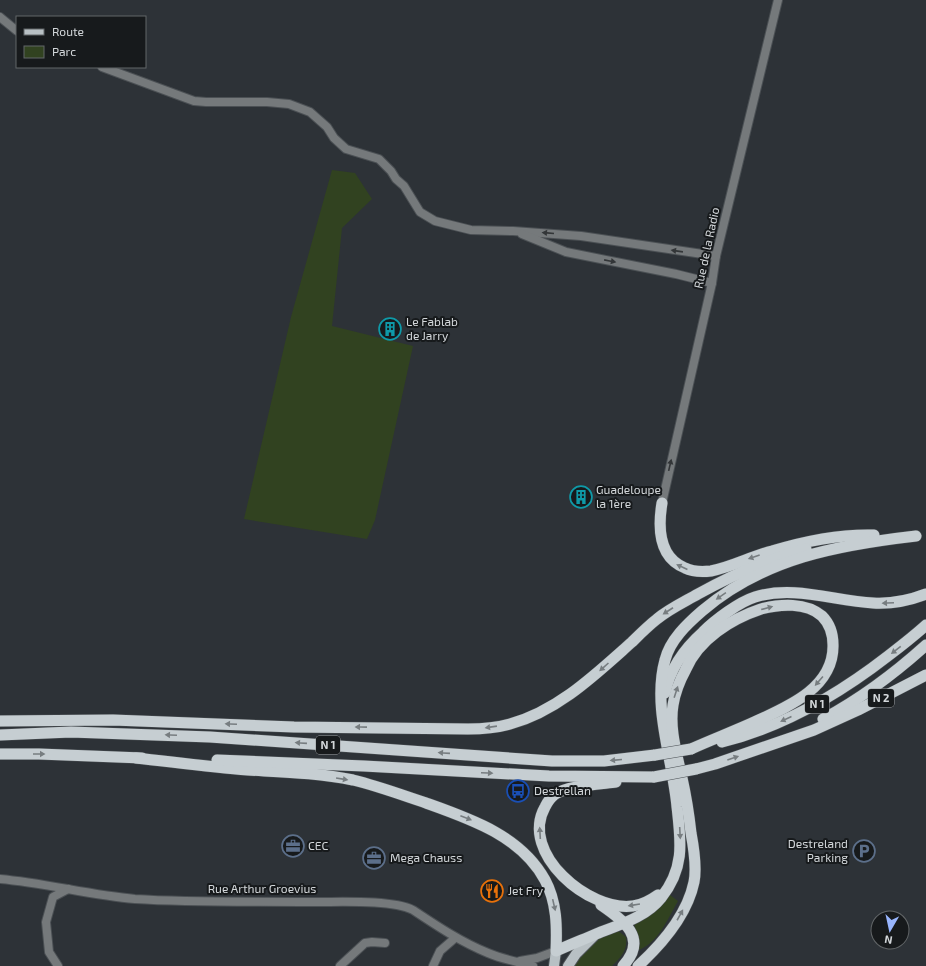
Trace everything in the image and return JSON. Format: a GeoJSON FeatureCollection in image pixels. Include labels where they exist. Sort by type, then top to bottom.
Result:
{"type":"FeatureCollection","features":[{"type":"Feature","properties":{"kind":"highway"},"geometry":{"type":"LineString","coordinates":[[662,502],[659,517],[661,540],[665,552],[678,566],[694,571],[712,571],[771,551],[826,539],[865,535],[921,536]]}},
{"type":"Feature","properties":{"kind":"highway"},"geometry":{"type":"LineString","coordinates":[[136,758],[210,767],[317,775],[353,780],[410,797],[477,822],[515,845],[529,857],[545,881],[554,904],[557,922],[556,951],[625,923],[656,904],[662,898],[677,870],[680,862],[680,842],[676,794],[662,714],[662,685],[665,661],[669,650],[684,627],[718,598],[755,576],[779,566],[826,550],[866,542],[921,536]]}},
{"type":"Feature","properties":{"kind":"highway"},"geometry":{"type":"LineString","coordinates":[[0,721],[113,720],[294,727],[468,729],[506,725],[524,720],[568,696],[594,676],[657,619],[714,584],[778,557],[805,549],[858,539],[921,536]]}},
{"type":"Feature","properties":{"kind":"highway"},"geometry":{"type":"LineString","coordinates":[[662,714],[666,687],[682,654],[697,637],[720,617],[754,597],[770,594],[793,593],[814,594],[862,602],[892,603],[926,594]]}},
{"type":"Feature","properties":{"kind":"highway"},"geometry":{"type":"LineString","coordinates":[[638,966],[664,939],[672,928],[686,903],[694,881],[694,854],[682,779],[672,731],[672,706],[676,692],[688,664],[703,644],[715,633],[729,624],[752,613],[774,606],[783,605],[809,609],[821,616],[830,627],[833,650],[824,676],[811,690],[799,700],[777,712],[691,749]]}},
{"type":"Feature","properties":{"kind":"highway","name":"N 1"},"geometry":{"type":"LineString","coordinates":[[0,735],[71,732],[210,737],[552,761],[604,761],[655,755],[691,749],[747,736],[795,715],[813,706],[877,665],[926,625]]}},
{"type":"Feature","properties":{"kind":"highway","name":"N 1"},"geometry":{"type":"LineString","coordinates":[[0,754],[39,754],[364,766],[549,776],[654,777],[715,764],[777,743],[836,712],[880,683],[926,645]]}},
{"type":"Feature","properties":{"kind":"highway","name":"N 2"},"geometry":{"type":"LineString","coordinates":[[777,743],[814,730],[858,710],[926,675]]}},
{"type":"Feature","properties":{"kind":"highway"},"geometry":{"type":"LineString","coordinates":[[623,966],[631,955],[634,944],[633,934],[625,923],[583,893],[556,870],[541,844],[539,834],[541,815],[549,800],[558,792],[573,788],[654,777]]}},
{"type":"Feature","properties":{"kind":"highway"},"geometry":{"type":"LineString","coordinates":[[583,893],[609,904],[633,906],[653,899],[668,888]]}},
{"type":"Feature","properties":{"kind":"main road"},"geometry":{"type":"LineString","coordinates":[[568,966],[576,954],[597,934]]}},
{"type":"Feature","properties":{"kind":"main road"},"geometry":{"type":"LineString","coordinates":[[554,966],[556,951]]}},
{"type":"Feature","properties":{"kind":"street","name":"Rue de la Radio"},"geometry":{"type":"LineString","coordinates":[[662,502],[712,283],[716,256],[778,0]]}},
{"type":"Feature","properties":{"kind":"street"},"geometry":{"type":"LineString","coordinates":[[0,17],[16,30]]}},
{"type":"Feature","properties":{"kind":"street"},"geometry":{"type":"LineString","coordinates":[[105,68],[194,101],[267,102],[289,104],[310,112],[327,127],[334,138],[346,149],[379,159],[404,186],[420,212],[435,221],[471,230],[513,231],[581,236],[716,256]]}},
{"type":"Feature","properties":{"kind":"street"},"geometry":{"type":"LineString","coordinates":[[513,231],[566,252],[676,274],[712,283]]}},
{"type":"Feature","properties":{"kind":"street","name":"Rue Arthur Groevius"},"geometry":{"type":"LineString","coordinates":[[0,879],[112,896],[157,900],[352,902],[405,906],[456,938],[484,951],[533,966]]}},
{"type":"Feature","properties":{"kind":"street"},"geometry":{"type":"LineString","coordinates":[[58,966],[49,952],[46,922],[53,897],[68,889]]}},
{"type":"Feature","properties":{"kind":"street"},"geometry":{"type":"LineString","coordinates":[[433,966],[440,951],[456,938]]}},
{"type":"Feature","properties":{"kind":"street"},"geometry":{"type":"LineString","coordinates":[[340,966],[365,942],[385,943]]}},
{"type":"Feature","properties":{"kind":"street","name":"Rue Arthur Groevius"},"geometry":{"type":"LineString","coordinates":[[511,960],[523,961],[556,951]]}},
{"type":"Feature","properties":{"kind":"green space"},"geometry":{"type":"Polygon","coordinates":[[[332,170],[355,173],[372,199],[342,228],[332,326],[413,346],[375,520],[367,539],[244,519],[291,317],[332,170]]]}},
{"type":"Feature","properties":{"kind":"green space"},"geometry":{"type":"Polygon","coordinates":[[[670,895],[678,901],[667,922],[652,941],[639,950],[634,922],[670,895]]]}},
{"type":"Feature","properties":{"kind":"green space"},"geometry":{"type":"Polygon","coordinates":[[[617,930],[626,937],[626,946],[621,956],[612,966],[572,966],[582,951],[604,934],[617,930]]]}},
{"type":"Feature","properties":{"kind":"place","name":"Le Fablab de Jarry"},"geometry":{"type":"Point","coordinates":[390,329]}},
{"type":"Feature","properties":{"kind":"place","name":"Guadeloupe la 1ère"},"geometry":{"type":"Point","coordinates":[581,497]}},
{"type":"Feature","properties":{"kind":"place","name":"Destrellan"},"geometry":{"type":"Point","coordinates":[518,791]}},
{"type":"Feature","properties":{"kind":"place","name":"CEC"},"geometry":{"type":"Point","coordinates":[293,846]}},
{"type":"Feature","properties":{"kind":"place","name":"Destreland Parking"},"geometry":{"type":"Point","coordinates":[864,851]}},
{"type":"Feature","properties":{"kind":"place","name":"Mega Chauss"},"geometry":{"type":"Point","coordinates":[374,858]}},
{"type":"Feature","properties":{"kind":"place","name":"Jet Fry"},"geometry":{"type":"Point","coordinates":[492,891]}}]}
